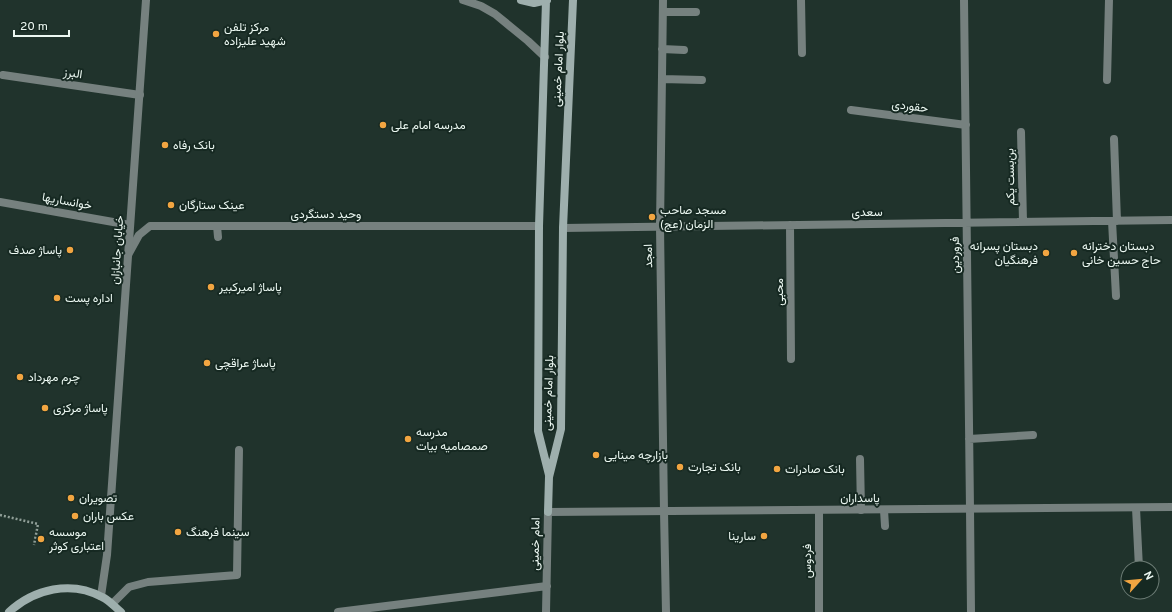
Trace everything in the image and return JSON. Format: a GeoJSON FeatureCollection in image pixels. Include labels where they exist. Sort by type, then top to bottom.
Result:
{"type":"FeatureCollection","features":[{"type":"Feature","properties":{"kind":"main road"},"geometry":{"type":"LineString","coordinates":[[521,0],[534,3],[547,0]]}},
{"type":"Feature","properties":{"kind":"main road","name":"بلوار امام خمینی"},"geometry":{"type":"LineString","coordinates":[[547,0],[539,226],[538,431],[549,477]]}},
{"type":"Feature","properties":{"kind":"main road","name":"بلوار امام خمینی"},"geometry":{"type":"LineString","coordinates":[[549,477],[560,428],[563,228],[573,0]]}},
{"type":"Feature","properties":{"kind":"main road","name":"امام خمینی"},"geometry":{"type":"LineString","coordinates":[[548,512],[549,477]]}},
{"type":"Feature","properties":{"kind":"main road"},"geometry":{"type":"LineString","coordinates":[[9,612],[20,602],[32,595],[50,590],[68,588],[85,590],[101,596],[121,612]]}},
{"type":"Feature","properties":{"kind":"street","name":"خیابان جانبازان"},"geometry":{"type":"LineString","coordinates":[[101,596],[107,555],[146,0]]}},
{"type":"Feature","properties":{"kind":"street"},"geometry":{"type":"LineString","coordinates":[[463,0],[481,6],[495,14],[545,57]]}},
{"type":"Feature","properties":{"kind":"street","name":"امجد"},"geometry":{"type":"LineString","coordinates":[[663,0],[660,227],[666,612]]}},
{"type":"Feature","properties":{"kind":"street"},"geometry":{"type":"LineString","coordinates":[[801,0],[802,53]]}},
{"type":"Feature","properties":{"kind":"street","name":"فروردین"},"geometry":{"type":"LineString","coordinates":[[964,0],[971,612]]}},
{"type":"Feature","properties":{"kind":"street"},"geometry":{"type":"LineString","coordinates":[[1107,80],[1109,0]]}},
{"type":"Feature","properties":{"kind":"street"},"geometry":{"type":"LineString","coordinates":[[663,12],[696,12]]}},
{"type":"Feature","properties":{"kind":"street"},"geometry":{"type":"LineString","coordinates":[[662,49],[684,50]]}},
{"type":"Feature","properties":{"kind":"street","name":"البرز"},"geometry":{"type":"LineString","coordinates":[[3,75],[140,95]]}},
{"type":"Feature","properties":{"kind":"street"},"geometry":{"type":"LineString","coordinates":[[662,79],[702,80]]}},
{"type":"Feature","properties":{"kind":"street","name":"حقوردی"},"geometry":{"type":"LineString","coordinates":[[851,110],[966,125]]}},
{"type":"Feature","properties":{"kind":"street","name":"بن‌بست یکم"},"geometry":{"type":"LineString","coordinates":[[1021,132],[1022,222]]}},
{"type":"Feature","properties":{"kind":"street"},"geometry":{"type":"LineString","coordinates":[[1114,138],[1116,296]]}},
{"type":"Feature","properties":{"kind":"street","name":"خوانساریها"},"geometry":{"type":"LineString","coordinates":[[0,202],[130,225]]}},
{"type":"Feature","properties":{"kind":"street","name":"سعدی"},"geometry":{"type":"LineString","coordinates":[[563,228],[1172,220]]}},
{"type":"Feature","properties":{"kind":"street","name":"محبی"},"geometry":{"type":"LineString","coordinates":[[790,225],[791,359]]}},
{"type":"Feature","properties":{"kind":"street","name":"وحید دستگردی"},"geometry":{"type":"LineString","coordinates":[[128,255],[139,235],[150,226],[539,226]]}},
{"type":"Feature","properties":{"kind":"street"},"geometry":{"type":"LineString","coordinates":[[217,226],[218,237]]}},
{"type":"Feature","properties":{"kind":"street"},"geometry":{"type":"LineString","coordinates":[[969,439],[1033,435]]}},
{"type":"Feature","properties":{"kind":"street"},"geometry":{"type":"LineString","coordinates":[[112,604],[129,587],[148,582],[237,575],[239,450]]}},
{"type":"Feature","properties":{"kind":"street"},"geometry":{"type":"LineString","coordinates":[[860,459],[861,510]]}},
{"type":"Feature","properties":{"kind":"street","name":"پاسداران"},"geometry":{"type":"LineString","coordinates":[[548,512],[1172,507]]}},
{"type":"Feature","properties":{"kind":"street"},"geometry":{"type":"LineString","coordinates":[[1136,508],[1139,560]]}},
{"type":"Feature","properties":{"kind":"street","name":"فردوس"},"geometry":{"type":"LineString","coordinates":[[819,510],[819,612]]}},
{"type":"Feature","properties":{"kind":"street"},"geometry":{"type":"LineString","coordinates":[[884,510],[885,526]]}},
{"type":"Feature","properties":{"kind":"street","name":"امام خمینی"},"geometry":{"type":"LineString","coordinates":[[546,612],[548,512]]}},
{"type":"Feature","properties":{"kind":"street"},"geometry":{"type":"LineString","coordinates":[[338,612],[546,586]]}},
{"type":"Feature","properties":{"kind":"path"},"geometry":{"type":"LineString","coordinates":[[0,515],[38,524],[34,544]]}},
{"type":"Feature","properties":{"kind":"place","name":"مرکز تلفن شهید علیزاده"},"geometry":{"type":"Point","coordinates":[216,34]}},
{"type":"Feature","properties":{"kind":"place","name":"مدرسه امام علی"},"geometry":{"type":"Point","coordinates":[383,125]}},
{"type":"Feature","properties":{"kind":"place","name":"بانک رفاه"},"geometry":{"type":"Point","coordinates":[165,145]}},
{"type":"Feature","properties":{"kind":"place","name":"عینک ستارگان"},"geometry":{"type":"Point","coordinates":[171,205]}},
{"type":"Feature","properties":{"kind":"place","name":"مسجد صاحب الزمان (عج)"},"geometry":{"type":"Point","coordinates":[652,217]}},
{"type":"Feature","properties":{"kind":"place","name":"پاساژ صدف"},"geometry":{"type":"Point","coordinates":[70,250]}},
{"type":"Feature","properties":{"kind":"place","name":"دبستان پسرانه فرهنگیان"},"geometry":{"type":"Point","coordinates":[1046,253]}},
{"type":"Feature","properties":{"kind":"place","name":"دبستان دخترانه حاج حسین خانی"},"geometry":{"type":"Point","coordinates":[1074,253]}},
{"type":"Feature","properties":{"kind":"place","name":"پاساژ امیرکبیر"},"geometry":{"type":"Point","coordinates":[211,287]}},
{"type":"Feature","properties":{"kind":"place","name":"اداره پست"},"geometry":{"type":"Point","coordinates":[57,298]}},
{"type":"Feature","properties":{"kind":"place","name":"پاساژ عراقچی"},"geometry":{"type":"Point","coordinates":[207,363]}},
{"type":"Feature","properties":{"kind":"place","name":"چرم مهرداد"},"geometry":{"type":"Point","coordinates":[20,377]}},
{"type":"Feature","properties":{"kind":"place","name":"پاساژ مرکزی"},"geometry":{"type":"Point","coordinates":[45,408]}},
{"type":"Feature","properties":{"kind":"place","name":"مدرسه صمصامیه بیات"},"geometry":{"type":"Point","coordinates":[408,439]}},
{"type":"Feature","properties":{"kind":"place","name":"بازارچه مینایی"},"geometry":{"type":"Point","coordinates":[596,455]}},
{"type":"Feature","properties":{"kind":"place","name":"بانک تجارت"},"geometry":{"type":"Point","coordinates":[680,467]}},
{"type":"Feature","properties":{"kind":"place","name":"بانک صادرات"},"geometry":{"type":"Point","coordinates":[777,469]}},
{"type":"Feature","properties":{"kind":"place","name":"تصویران"},"geometry":{"type":"Point","coordinates":[71,498]}},
{"type":"Feature","properties":{"kind":"place","name":"عکس باران"},"geometry":{"type":"Point","coordinates":[75,516]}},
{"type":"Feature","properties":{"kind":"place","name":"سینما فرهنگ"},"geometry":{"type":"Point","coordinates":[178,532]}},
{"type":"Feature","properties":{"kind":"place","name":"سارینا"},"geometry":{"type":"Point","coordinates":[764,536]}},
{"type":"Feature","properties":{"kind":"place","name":"موسسه اعتباری کوثر"},"geometry":{"type":"Point","coordinates":[41,539]}}]}
